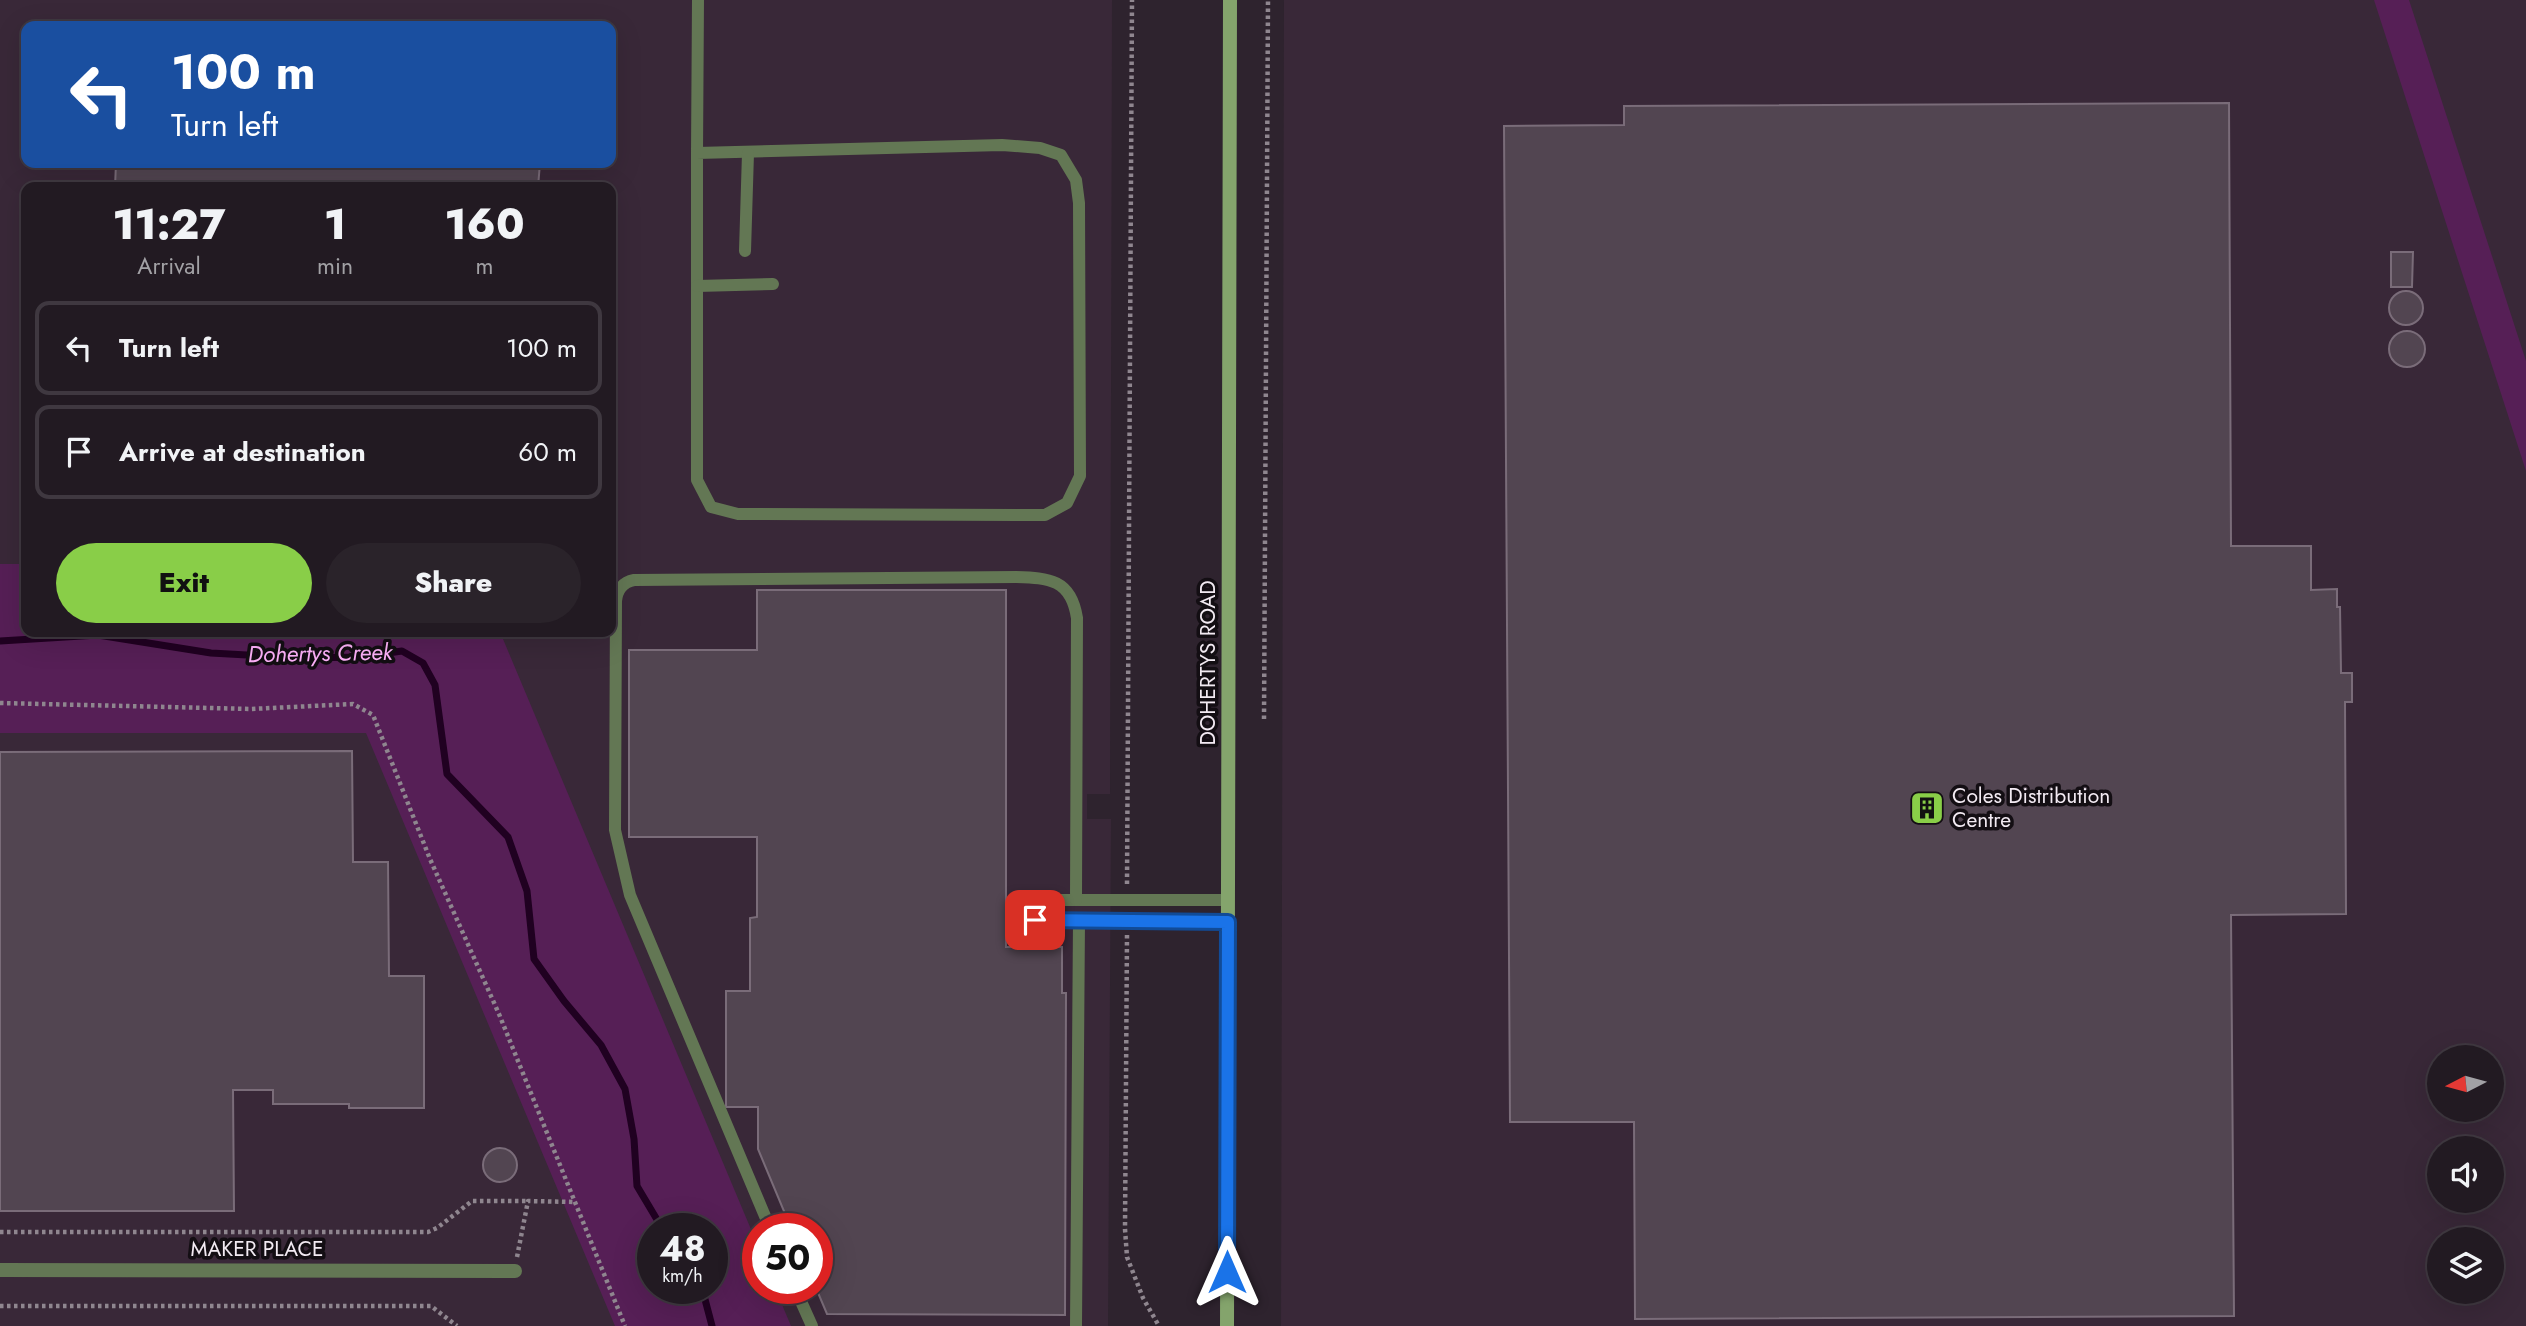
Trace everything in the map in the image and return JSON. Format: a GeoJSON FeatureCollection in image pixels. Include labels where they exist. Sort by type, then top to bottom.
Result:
{"type":"FeatureCollection","features":[{"type":"Feature","properties":{"kind":"main road","name":"DOHERTYS ROAD"},"geometry":{"type":"LineString","coordinates":[[1227,1326],[1230,0]]}},
{"type":"Feature","properties":{"kind":"street","name":"MAKER PLACE"},"geometry":{"type":"LineString","coordinates":[[0,1270],[515,1271]]}},
{"type":"Feature","properties":{"kind":"lane"},"geometry":{"type":"LineString","coordinates":[[697,153],[1002,145],[1040,148],[1061,155],[1076,180],[1079,203],[1080,476],[1068,503],[1045,515],[738,514],[711,507],[697,480],[697,153],[698,0]]}},
{"type":"Feature","properties":{"kind":"lane"},"geometry":{"type":"LineString","coordinates":[[745,251],[748,153]]}},
{"type":"Feature","properties":{"kind":"lane"},"geometry":{"type":"LineString","coordinates":[[697,286],[773,284]]}},
{"type":"Feature","properties":{"kind":"lane"},"geometry":{"type":"LineString","coordinates":[[616,614],[617,595],[624,584],[634,580],[1002,577],[1041,578],[1060,584],[1071,598],[1077,618],[1076,900]]}},
{"type":"Feature","properties":{"kind":"lane"},"geometry":{"type":"LineString","coordinates":[[616,637],[615,830],[620,859],[630,895],[764,1213]]}},
{"type":"Feature","properties":{"kind":"lane"},"geometry":{"type":"LineString","coordinates":[[1228,900],[1035,900],[1035,920],[1228,922]]}},
{"type":"Feature","properties":{"kind":"lane"},"geometry":{"type":"LineString","coordinates":[[1076,1326],[1079,920]]}},
{"type":"Feature","properties":{"kind":"lane"},"geometry":{"type":"LineString","coordinates":[[802,1304],[812,1326]]}},
{"type":"Feature","properties":{"kind":"path"},"geometry":{"type":"LineString","coordinates":[[1127,900],[1132,0]]}},
{"type":"Feature","properties":{"kind":"path"},"geometry":{"type":"LineString","coordinates":[[1264,719],[1269,0]]}},
{"type":"Feature","properties":{"kind":"path"},"geometry":{"type":"LineString","coordinates":[[0,703],[251,709],[353,704],[373,715],[430,859],[499,1014],[625,1326]]}},
{"type":"Feature","properties":{"kind":"path"},"geometry":{"type":"LineString","coordinates":[[1127,921],[1127,1257],[1143,1298],[1159,1326]]}},
{"type":"Feature","properties":{"kind":"path"},"geometry":{"type":"LineString","coordinates":[[0,1232],[428,1232],[472,1201],[575,1202]]}},
{"type":"Feature","properties":{"kind":"path"},"geometry":{"type":"LineString","coordinates":[[515,1271],[528,1201]]}},
{"type":"Feature","properties":{"kind":"path"},"geometry":{"type":"LineString","coordinates":[[0,1306],[431,1306],[457,1326]]}},
{"type":"Feature","properties":{"kind":"shaded area"},"geometry":{"type":"Polygon","coordinates":[[[0,0],[1112,0],[1110,794],[1087,794],[1087,819],[1111,819],[1108,1326],[0,1326],[0,0]]]}},
{"type":"Feature","properties":{"kind":"shaded area"},"geometry":{"type":"Polygon","coordinates":[[[1284,0],[2526,0],[2526,1326],[1281,1326],[1284,0]]]}},
{"type":"Feature","properties":{"kind":"shaded area"},"geometry":{"type":"Polygon","coordinates":[[[2374,0],[2409,0],[2526,361],[2526,471],[2374,0]]]}},
{"type":"Feature","properties":{"kind":"shaded area"},"geometry":{"type":"Polygon","coordinates":[[[0,564],[21,564],[21,637],[502,637],[744,1213],[742,1213],[742,1304],[782,1304],[791,1326],[615,1326],[366,733],[0,733],[0,564]]]}},
{"type":"Feature","properties":{"kind":"building","name":"Coles Distribution Centre"},"geometry":{"type":"Polygon","coordinates":[[[2229,103],[2231,546],[2311,546],[2311,590],[2337,589],[2337,607],[2340,607],[2341,673],[2352,673],[2352,702],[2345,702],[2346,914],[2231,915],[2234,1316],[1635,1319],[1634,1122],[1510,1122],[1504,126],[1624,125],[1624,106],[2229,103]]]}},
{"type":"Feature","properties":{"kind":"building"},"geometry":{"type":"Polygon","coordinates":[[[116,168],[540,168],[538,182],[115,182],[116,168]]]}},
{"type":"Feature","properties":{"kind":"building"},"geometry":{"type":"Polygon","coordinates":[[[2391,252],[2413,252],[2412,287],[2391,287],[2391,252]]]}},
{"type":"Feature","properties":{"kind":"building"},"geometry":{"type":"Polygon","coordinates":[[[2406,291],[2418,296],[2423,308],[2418,320],[2406,325],[2394,320],[2389,308],[2394,296],[2406,291]]]}},
{"type":"Feature","properties":{"kind":"building"},"geometry":{"type":"Polygon","coordinates":[[[2407,331],[2419,337],[2425,349],[2419,361],[2407,367],[2395,361],[2389,349],[2395,337],[2407,331]]]}},
{"type":"Feature","properties":{"kind":"building"},"geometry":{"type":"Polygon","coordinates":[[[757,590],[1006,590],[1006,947],[1062,947],[1062,993],[1066,993],[1065,1315],[827,1314],[823,1304],[833,1304],[833,1213],[785,1213],[758,1149],[758,1107],[726,1107],[726,991],[750,991],[750,918],[757,917],[757,837],[629,837],[629,650],[757,650],[757,590]]]}},
{"type":"Feature","properties":{"kind":"building"},"geometry":{"type":"Polygon","coordinates":[[[352,751],[353,862],[388,862],[389,976],[424,976],[424,1108],[273,1104],[273,1090],[233,1090],[234,1211],[0,1211],[0,752],[352,751]]]}},
{"type":"Feature","properties":{"kind":"building"},"geometry":{"type":"Polygon","coordinates":[[[500,1148],[512,1153],[517,1165],[512,1177],[500,1182],[488,1177],[483,1165],[488,1153],[500,1148]]]}},
{"type":"Feature","properties":{"kind":"waterway","name":"Dohertys Creek"},"geometry":{"type":"LineString","coordinates":[[0,641],[65,637]]}},
{"type":"Feature","properties":{"kind":"waterway","name":"Dohertys Creek"},"geometry":{"type":"LineString","coordinates":[[111,637],[211,653],[304,658],[360,657],[402,651],[423,663],[435,685],[447,774],[508,837],[527,891],[534,959],[564,1001],[601,1045],[625,1089],[634,1139],[637,1186],[653,1213]]}},
{"type":"Feature","properties":{"kind":"waterway","name":"Dohertys Creek"},"geometry":{"type":"LineString","coordinates":[[706,1304],[712,1326]]}},
{"type":"Feature","properties":{"kind":"place","name":"Coles Distribution Centre"},"geometry":{"type":"Point","coordinates":[1927,808]}},
{"type":"Feature","properties":{"kind":"route"},"geometry":{"type":"LineString","coordinates":[[1035,920],[1228,922],[1227,1272]]}}]}
